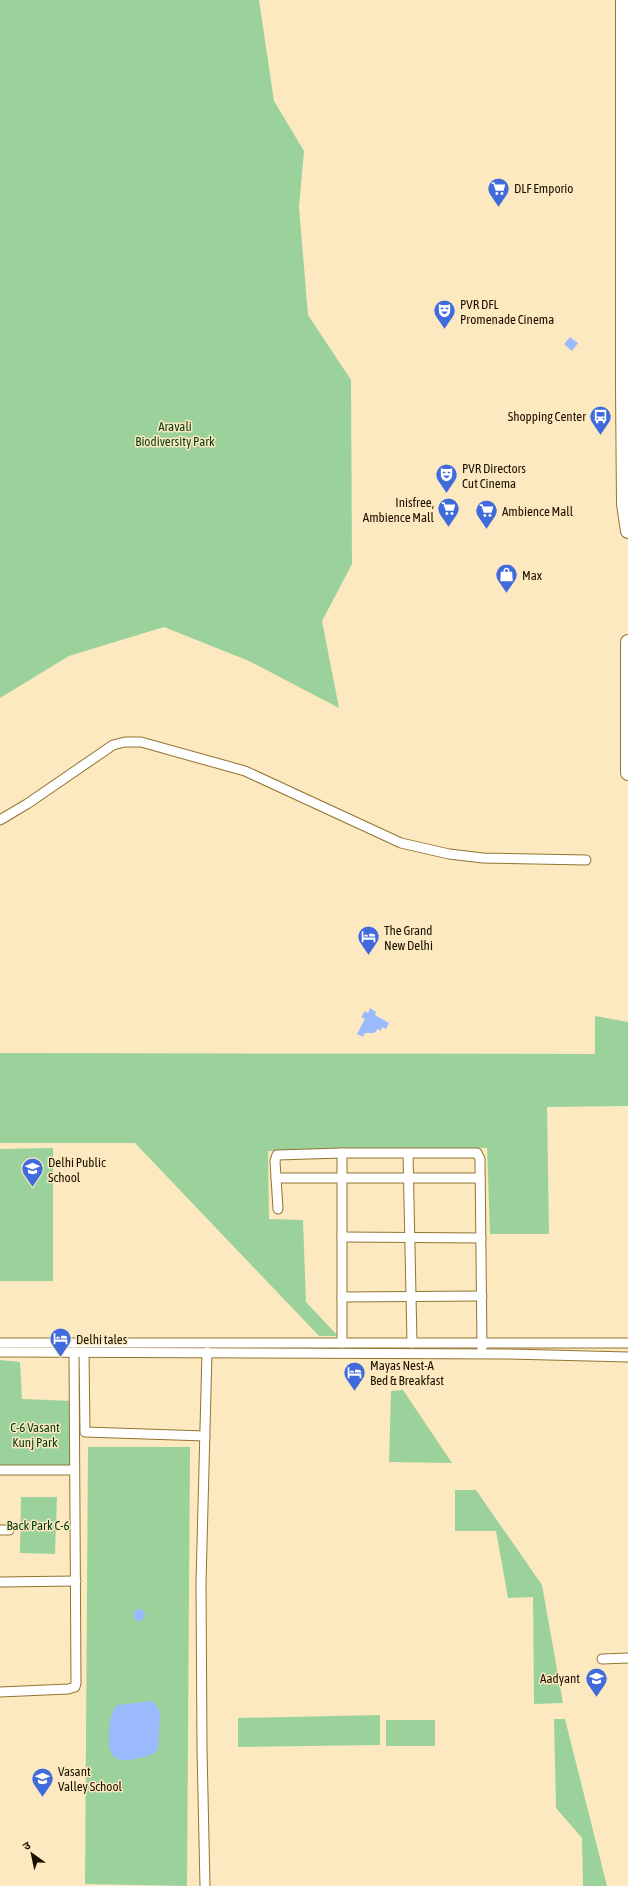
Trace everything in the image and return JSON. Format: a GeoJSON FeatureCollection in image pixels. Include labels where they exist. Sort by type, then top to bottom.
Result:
{"type":"FeatureCollection","features":[{"type":"Feature","properties":{"kind":"main road"},"geometry":{"type":"LineString","coordinates":[[623,0],[624,504],[628,531]]}},
{"type":"Feature","properties":{"kind":"main road"},"geometry":{"type":"LineString","coordinates":[[623,228],[628,242]]}},
{"type":"Feature","properties":{"kind":"main road"},"geometry":{"type":"LineString","coordinates":[[628,642],[628,773]]}},
{"type":"Feature","properties":{"kind":"street"},"geometry":{"type":"LineString","coordinates":[[0,820],[27,804],[113,745],[125,742],[141,742],[171,749],[245,771],[401,843],[450,854],[483,858],[586,860]]}},
{"type":"Feature","properties":{"kind":"street"},"geometry":{"type":"LineString","coordinates":[[278,1209],[275,1158],[277,1155],[474,1152],[480,1159],[482,1354]]}},
{"type":"Feature","properties":{"kind":"street"},"geometry":{"type":"LineString","coordinates":[[342,1153],[342,1343]]}},
{"type":"Feature","properties":{"kind":"street"},"geometry":{"type":"LineString","coordinates":[[408,1153],[412,1342]]}},
{"type":"Feature","properties":{"kind":"street"},"geometry":{"type":"LineString","coordinates":[[276,1178],[480,1178]]}},
{"type":"Feature","properties":{"kind":"street"},"geometry":{"type":"LineString","coordinates":[[342,1238],[481,1238]]}},
{"type":"Feature","properties":{"kind":"street"},"geometry":{"type":"LineString","coordinates":[[342,1297],[482,1296]]}},
{"type":"Feature","properties":{"kind":"street"},"geometry":{"type":"LineString","coordinates":[[0,1343],[628,1343]]}},
{"type":"Feature","properties":{"kind":"street"},"geometry":{"type":"LineString","coordinates":[[383,1343],[385,1354]]}},
{"type":"Feature","properties":{"kind":"street"},"geometry":{"type":"LineString","coordinates":[[0,1352],[482,1354],[628,1357]]}},
{"type":"Feature","properties":{"kind":"street"},"geometry":{"type":"LineString","coordinates":[[0,1692],[68,1689],[74,1687],[77,1680],[74,1352]]}},
{"type":"Feature","properties":{"kind":"street"},"geometry":{"type":"LineString","coordinates":[[84,1352],[85,1432],[205,1436]]}},
{"type":"Feature","properties":{"kind":"street"},"geometry":{"type":"LineString","coordinates":[[205,1886],[201,1673],[207,1352]]}},
{"type":"Feature","properties":{"kind":"street"},"geometry":{"type":"LineString","coordinates":[[0,1470],[74,1470]]}},
{"type":"Feature","properties":{"kind":"street"},"geometry":{"type":"LineString","coordinates":[[0,1582],[76,1582]]}},
{"type":"Feature","properties":{"kind":"street"},"geometry":{"type":"LineString","coordinates":[[602,1659],[628,1658]]}},
{"type":"Feature","properties":{"kind":"green space","name":"Aravali Biodiversity Park"},"geometry":{"type":"Polygon","coordinates":[[[0,0],[259,0],[274,101],[304,151],[299,207],[308,315],[351,380],[352,564],[322,621],[339,708],[249,661],[164,627],[69,656],[0,698],[0,0]]]}},
{"type":"Feature","properties":{"kind":"green space"},"geometry":{"type":"Polygon","coordinates":[[[595,1016],[628,1022],[628,1106],[547,1107],[549,1234],[490,1234],[487,1148],[268,1151],[269,1219],[303,1220],[306,1302],[338,1336],[319,1336],[135,1143],[0,1143],[0,1053],[595,1054],[595,1016]]]}},
{"type":"Feature","properties":{"kind":"green space"},"geometry":{"type":"Polygon","coordinates":[[[53,1148],[53,1281],[0,1281],[0,1149],[53,1148]]]}},
{"type":"Feature","properties":{"kind":"green space","name":"C-6 Vasant Kunj Park"},"geometry":{"type":"Polygon","coordinates":[[[0,1360],[20,1362],[22,1399],[74,1401],[73,1467],[0,1470],[0,1360]]]}},
{"type":"Feature","properties":{"kind":"green space"},"geometry":{"type":"Polygon","coordinates":[[[403,1390],[452,1463],[389,1462],[391,1391],[403,1390]]]}},
{"type":"Feature","properties":{"kind":"green space"},"geometry":{"type":"Polygon","coordinates":[[[88,1447],[190,1447],[187,1886],[85,1884],[88,1447]]]}},
{"type":"Feature","properties":{"kind":"green space"},"geometry":{"type":"Polygon","coordinates":[[[455,1490],[476,1490],[542,1585],[563,1703],[534,1704],[533,1597],[508,1598],[496,1531],[455,1531],[455,1490]]]}},
{"type":"Feature","properties":{"kind":"green space","name":"Back Park C-6"},"geometry":{"type":"Polygon","coordinates":[[[21,1497],[57,1497],[55,1554],[20,1553],[21,1497]]]}},
{"type":"Feature","properties":{"kind":"green space"},"geometry":{"type":"Polygon","coordinates":[[[380,1715],[380,1745],[238,1747],[238,1718],[380,1715]]]}},
{"type":"Feature","properties":{"kind":"green space"},"geometry":{"type":"Polygon","coordinates":[[[554,1719],[565,1719],[607,1886],[583,1886],[582,1838],[556,1808],[554,1719]]]}},
{"type":"Feature","properties":{"kind":"green space"},"geometry":{"type":"Polygon","coordinates":[[[386,1720],[435,1720],[435,1746],[386,1746],[386,1720]]]}},
{"type":"Feature","properties":{"kind":"water"},"geometry":{"type":"Polygon","coordinates":[[[570,337],[578,343],[572,351],[564,344],[570,337]]]}},
{"type":"Feature","properties":{"kind":"water"},"geometry":{"type":"Polygon","coordinates":[[[370,1008],[376,1012],[375,1015],[389,1023],[386,1029],[382,1027],[381,1031],[378,1029],[374,1033],[365,1033],[363,1037],[357,1034],[365,1019],[361,1017],[365,1011],[368,1013],[370,1008]]]}},
{"type":"Feature","properties":{"kind":"water"},"geometry":{"type":"Polygon","coordinates":[[[137,1609],[141,1609],[145,1615],[141,1621],[137,1621],[133,1617],[133,1613],[137,1609]]]}},
{"type":"Feature","properties":{"kind":"water"},"geometry":{"type":"Polygon","coordinates":[[[153,1701],[160,1712],[158,1750],[150,1755],[135,1759],[121,1760],[116,1758],[110,1750],[109,1745],[109,1727],[113,1711],[117,1705],[153,1701]]]}},
{"type":"Feature","properties":{"kind":"place","name":"DLF Emporio"},"geometry":{"type":"Point","coordinates":[499,208]}},
{"type":"Feature","properties":{"kind":"place","name":"PVR DFL Promenade Cinema"},"geometry":{"type":"Point","coordinates":[445,330]}},
{"type":"Feature","properties":{"kind":"place","name":"Shopping Center"},"geometry":{"type":"Point","coordinates":[601,436]}},
{"type":"Feature","properties":{"kind":"place","name":"PVR Directors Cut Cinema"},"geometry":{"type":"Point","coordinates":[446,494]}},
{"type":"Feature","properties":{"kind":"place","name":"Inisfree, Ambience Mall"},"geometry":{"type":"Point","coordinates":[449,528]}},
{"type":"Feature","properties":{"kind":"place","name":"Ambience Mall"},"geometry":{"type":"Point","coordinates":[487,530]}},
{"type":"Feature","properties":{"kind":"place","name":"Max"},"geometry":{"type":"Point","coordinates":[507,594]}},
{"type":"Feature","properties":{"kind":"place","name":"The Grand New Delhi"},"geometry":{"type":"Point","coordinates":[368,956]}},
{"type":"Feature","properties":{"kind":"place","name":"Delhi Public School"},"geometry":{"type":"Point","coordinates":[33,1188]}},
{"type":"Feature","properties":{"kind":"place","name":"Delhi tales"},"geometry":{"type":"Point","coordinates":[61,1358]}},
{"type":"Feature","properties":{"kind":"place","name":"Mayas Nest-A Bed & Breakfast"},"geometry":{"type":"Point","coordinates":[354,1392]}},
{"type":"Feature","properties":{"kind":"place","name":"Aadyant"},"geometry":{"type":"Point","coordinates":[596,1698]}},
{"type":"Feature","properties":{"kind":"place","name":"Vasant Valley School"},"geometry":{"type":"Point","coordinates":[42,1798]}}]}
